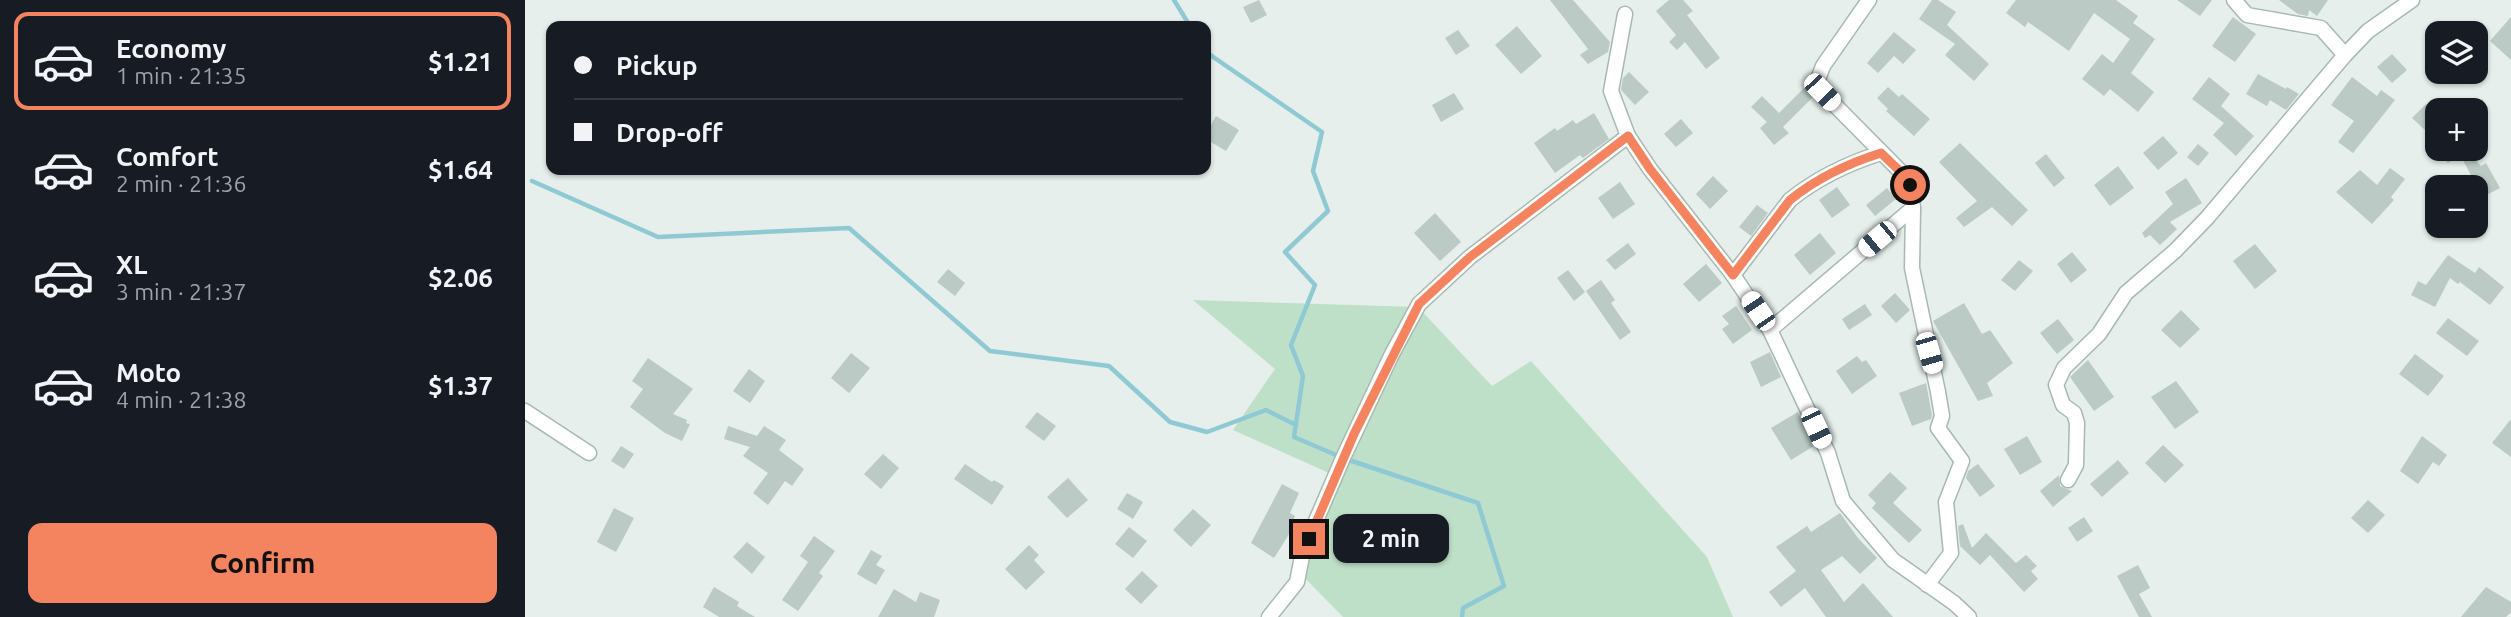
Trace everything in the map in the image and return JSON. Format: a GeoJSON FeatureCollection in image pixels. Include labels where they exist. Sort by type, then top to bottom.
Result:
{"type":"FeatureCollection","features":[{"type":"Feature","properties":{"kind":"street"},"geometry":{"type":"LineString","coordinates":[[1868,0],[1823,65],[1817,82],[1822,92],[1905,176],[1910,185],[1913,208],[1912,268],[1942,416],[1938,428],[1962,461],[1946,502],[1951,553],[1927,585]]}},
{"type":"Feature","properties":{"kind":"street"},"geometry":{"type":"LineString","coordinates":[[2234,0],[2247,15],[2321,28],[2345,55]]}},
{"type":"Feature","properties":{"kind":"street"},"geometry":{"type":"LineString","coordinates":[[2068,480],[2076,465],[2077,423],[2074,412],[2063,405],[2056,385],[2064,368],[2099,334],[2126,293],[2175,251],[2207,218],[2345,55],[2368,31],[2412,0]]}},
{"type":"Feature","properties":{"kind":"street"},"geometry":{"type":"LineString","coordinates":[[1626,15],[1611,91],[1628,136],[1650,169],[1733,275],[1770,330],[1828,453],[1843,501],[1893,560],[1954,603],[1969,617]]}},
{"type":"Feature","properties":{"kind":"street"},"geometry":{"type":"LineString","coordinates":[[1269,617],[1297,582],[1303,551],[1348,446],[1419,304],[1470,257],[1628,136]]}},
{"type":"Feature","properties":{"kind":"street"},"geometry":{"type":"LineString","coordinates":[[1733,275],[1796,196],[1858,160],[1881,153]]}},
{"type":"Feature","properties":{"kind":"street"},"geometry":{"type":"LineString","coordinates":[[1770,330],[1913,208]]}},
{"type":"Feature","properties":{"kind":"street"},"geometry":{"type":"LineString","coordinates":[[525,411],[589,453]]}},
{"type":"Feature","properties":{"kind":"green space"},"geometry":{"type":"Polygon","coordinates":[[[1193,300],[1418,307],[1492,386],[1531,361],[1707,557],[1733,617],[1343,617],[1300,573],[1340,478],[1233,430],[1275,369],[1193,300]]]}},
{"type":"Feature","properties":{"kind":"building"},"geometry":{"type":"Polygon","coordinates":[[[1259,0],[1267,15],[1251,23],[1243,7],[1259,0]]]}},
{"type":"Feature","properties":{"kind":"building"},"geometry":{"type":"Polygon","coordinates":[[[1550,0],[1573,0],[1610,42],[1608,52],[1588,64],[1580,55],[1588,49],[1550,0]]]}},
{"type":"Feature","properties":{"kind":"building"},"geometry":{"type":"Polygon","coordinates":[[[1669,0],[1683,0],[1693,11],[1687,15],[1720,58],[1706,69],[1685,42],[1677,50],[1669,42],[1676,35],[1656,11],[1669,0]]]}},
{"type":"Feature","properties":{"kind":"building"},"geometry":{"type":"Polygon","coordinates":[[[1932,0],[1938,0],[1956,12],[1947,25],[1989,64],[1974,81],[1945,55],[1955,44],[1919,19],[1932,0]]]}},
{"type":"Feature","properties":{"kind":"building"},"geometry":{"type":"Polygon","coordinates":[[[2016,0],[2116,0],[2138,16],[2133,23],[2155,39],[2131,73],[2154,92],[2138,112],[2110,89],[2104,96],[2082,79],[2102,54],[2113,63],[2130,39],[2094,13],[2069,51],[2028,22],[2025,27],[2006,13],[2016,0]]]}},
{"type":"Feature","properties":{"kind":"building"},"geometry":{"type":"Polygon","coordinates":[[[2177,0],[2212,0],[2200,16],[2177,0]]]}},
{"type":"Feature","properties":{"kind":"building"},"geometry":{"type":"Polygon","coordinates":[[[2279,0],[2328,0],[2317,16],[2309,10],[2308,16],[2298,14],[2279,0]]]}},
{"type":"Feature","properties":{"kind":"building"},"geometry":{"type":"Polygon","coordinates":[[[2233,17],[2256,34],[2235,62],[2212,46],[2233,17]]]}},
{"type":"Feature","properties":{"kind":"building"},"geometry":{"type":"Polygon","coordinates":[[[2511,17],[2511,60],[2490,41],[2511,17]]]}},
{"type":"Feature","properties":{"kind":"building"},"geometry":{"type":"Polygon","coordinates":[[[1517,26],[1542,56],[1521,74],[1495,45],[1517,26]]]}},
{"type":"Feature","properties":{"kind":"building"},"geometry":{"type":"Polygon","coordinates":[[[1458,30],[1470,46],[1456,55],[1445,38],[1458,30]]]}},
{"type":"Feature","properties":{"kind":"building"},"geometry":{"type":"Polygon","coordinates":[[[1894,32],[1916,50],[1903,64],[1894,56],[1878,73],[1867,63],[1894,32]]]}},
{"type":"Feature","properties":{"kind":"building"},"geometry":{"type":"Polygon","coordinates":[[[2392,54],[2407,70],[2392,83],[2377,67],[2392,54]]]}},
{"type":"Feature","properties":{"kind":"building"},"geometry":{"type":"Polygon","coordinates":[[[1629,72],[1649,92],[1635,105],[1621,90],[1623,78],[1629,72]]]}},
{"type":"Feature","properties":{"kind":"building"},"geometry":{"type":"Polygon","coordinates":[[[2258,74],[2299,94],[2286,110],[2270,100],[2267,106],[2246,94],[2258,74]]]}},
{"type":"Feature","properties":{"kind":"building"},"geometry":{"type":"Polygon","coordinates":[[[2209,77],[2230,94],[2221,106],[2254,136],[2236,156],[2213,135],[2224,123],[2192,99],[2209,77]]]}},
{"type":"Feature","properties":{"kind":"building"},"geometry":{"type":"Polygon","coordinates":[[[2352,77],[2377,96],[2381,90],[2395,100],[2353,153],[2338,142],[2354,121],[2331,105],[2352,77]]]}},
{"type":"Feature","properties":{"kind":"building"},"geometry":{"type":"Polygon","coordinates":[[[1888,87],[1899,97],[1902,94],[1930,119],[1914,136],[1886,111],[1888,109],[1877,98],[1888,87]]]}},
{"type":"Feature","properties":{"kind":"building"},"geometry":{"type":"Polygon","coordinates":[[[1804,88],[1813,97],[1783,127],[1789,133],[1774,145],[1760,128],[1767,122],[1751,107],[1762,96],[1779,113],[1804,88]]]}},
{"type":"Feature","properties":{"kind":"building"},"geometry":{"type":"Polygon","coordinates":[[[1454,93],[1464,109],[1441,122],[1432,105],[1454,93]]]}},
{"type":"Feature","properties":{"kind":"building"},"geometry":{"type":"Polygon","coordinates":[[[2425,105],[2425,130],[2412,118],[2425,105]]]}},
{"type":"Feature","properties":{"kind":"building"},"geometry":{"type":"Polygon","coordinates":[[[1594,113],[1609,139],[1583,158],[1580,155],[1555,173],[1534,143],[1555,128],[1557,131],[1573,120],[1576,124],[1594,113]]]}},
{"type":"Feature","properties":{"kind":"building"},"geometry":{"type":"Polygon","coordinates":[[[1216,116],[1239,130],[1226,151],[1211,142],[1211,125],[1216,116]]]}},
{"type":"Feature","properties":{"kind":"building"},"geometry":{"type":"Polygon","coordinates":[[[1681,119],[1693,133],[1676,147],[1664,134],[1681,119]]]}},
{"type":"Feature","properties":{"kind":"building"},"geometry":{"type":"Polygon","coordinates":[[[2163,136],[2178,153],[2158,170],[2143,153],[2163,136]]]}},
{"type":"Feature","properties":{"kind":"building"},"geometry":{"type":"Polygon","coordinates":[[[1960,143],[2028,210],[2012,226],[1992,207],[1964,227],[1956,218],[1977,201],[1939,162],[1960,143]]]}},
{"type":"Feature","properties":{"kind":"building"},"geometry":{"type":"Polygon","coordinates":[[[2198,144],[2209,153],[2198,166],[2187,157],[2198,144]]]}},
{"type":"Feature","properties":{"kind":"building"},"geometry":{"type":"Polygon","coordinates":[[[2046,154],[2065,178],[2054,187],[2035,163],[2046,154]]]}},
{"type":"Feature","properties":{"kind":"building"},"geometry":{"type":"Polygon","coordinates":[[[2463,161],[2476,161],[2481,166],[2486,163],[2500,188],[2488,194],[2488,175],[2471,175],[2463,161]]]}},
{"type":"Feature","properties":{"kind":"building"},"geometry":{"type":"Polygon","coordinates":[[[2118,166],[2134,188],[2110,206],[2094,185],[2118,166]]]}},
{"type":"Feature","properties":{"kind":"building"},"geometry":{"type":"Polygon","coordinates":[[[2390,168],[2405,179],[2391,197],[2394,200],[2372,224],[2336,192],[2360,170],[2377,185],[2390,168]]]}},
{"type":"Feature","properties":{"kind":"building"},"geometry":{"type":"Polygon","coordinates":[[[1713,176],[1728,191],[1710,209],[1696,194],[1713,176]]]}},
{"type":"Feature","properties":{"kind":"building"},"geometry":{"type":"Polygon","coordinates":[[[2186,178],[2202,203],[2170,222],[2177,229],[2160,245],[2150,235],[2145,238],[2142,233],[2173,204],[2165,192],[2186,178]]]}},
{"type":"Feature","properties":{"kind":"building"},"geometry":{"type":"Polygon","coordinates":[[[1620,182],[1635,204],[1613,219],[1598,198],[1620,182]]]}},
{"type":"Feature","properties":{"kind":"building"},"geometry":{"type":"Polygon","coordinates":[[[1837,187],[1850,205],[1832,218],[1819,200],[1837,187]]]}},
{"type":"Feature","properties":{"kind":"building"},"geometry":{"type":"Polygon","coordinates":[[[1887,188],[1896,199],[1875,216],[1866,205],[1887,188]]]}},
{"type":"Feature","properties":{"kind":"building"},"geometry":{"type":"Polygon","coordinates":[[[1757,205],[1768,213],[1751,236],[1739,227],[1757,205]]]}},
{"type":"Feature","properties":{"kind":"building"},"geometry":{"type":"Polygon","coordinates":[[[1435,213],[1461,242],[1440,261],[1414,233],[1435,213]]]}},
{"type":"Feature","properties":{"kind":"building"},"geometry":{"type":"Polygon","coordinates":[[[1820,233],[1836,253],[1810,275],[1794,255],[1820,233]]]}},
{"type":"Feature","properties":{"kind":"building"},"geometry":{"type":"Polygon","coordinates":[[[1628,243],[1636,254],[1615,270],[1606,260],[1628,243]]]}},
{"type":"Feature","properties":{"kind":"building"},"geometry":{"type":"Polygon","coordinates":[[[2255,244],[2277,271],[2255,289],[2233,261],[2255,244]]]}},
{"type":"Feature","properties":{"kind":"building"},"geometry":{"type":"Polygon","coordinates":[[[2072,252],[2087,270],[2071,283],[2057,264],[2072,252]]]}},
{"type":"Feature","properties":{"kind":"building"},"geometry":{"type":"Polygon","coordinates":[[[2448,255],[2475,273],[2479,267],[2504,287],[2490,305],[2460,282],[2458,284],[2450,278],[2435,307],[2411,295],[2418,281],[2426,285],[2448,255]]]}},
{"type":"Feature","properties":{"kind":"building"},"geometry":{"type":"Polygon","coordinates":[[[2019,260],[2033,271],[2015,291],[2001,280],[2019,260]]]}},
{"type":"Feature","properties":{"kind":"building"},"geometry":{"type":"Polygon","coordinates":[[[1706,264],[1722,283],[1699,302],[1683,284],[1706,264]]]}},
{"type":"Feature","properties":{"kind":"building"},"geometry":{"type":"Polygon","coordinates":[[[948,269],[965,283],[955,296],[937,282],[948,269]]]}},
{"type":"Feature","properties":{"kind":"building"},"geometry":{"type":"Polygon","coordinates":[[[1568,270],[1585,292],[1574,301],[1557,278],[1568,270]]]}},
{"type":"Feature","properties":{"kind":"building"},"geometry":{"type":"Polygon","coordinates":[[[1601,280],[1615,300],[1611,303],[1631,332],[1620,340],[1586,291],[1601,280]]]}},
{"type":"Feature","properties":{"kind":"building"},"geometry":{"type":"Polygon","coordinates":[[[1895,293],[1910,310],[1896,323],[1881,306],[1895,293]]]}},
{"type":"Feature","properties":{"kind":"building"},"geometry":{"type":"Polygon","coordinates":[[[1964,303],[1982,334],[1990,330],[2013,363],[1987,383],[1993,396],[1978,401],[1933,321],[1964,303]]]}},
{"type":"Feature","properties":{"kind":"building"},"geometry":{"type":"Polygon","coordinates":[[[1865,304],[1872,315],[1849,330],[1842,319],[1865,304]]]}},
{"type":"Feature","properties":{"kind":"building"},"geometry":{"type":"Polygon","coordinates":[[[1736,306],[1752,330],[1733,344],[1722,329],[1729,324],[1722,316],[1736,306]]]}},
{"type":"Feature","properties":{"kind":"building"},"geometry":{"type":"Polygon","coordinates":[[[2181,310],[2200,329],[2180,348],[2161,330],[2181,310]]]}},
{"type":"Feature","properties":{"kind":"building"},"geometry":{"type":"Polygon","coordinates":[[[2448,318],[2479,341],[2467,356],[2436,333],[2448,318]]]}},
{"type":"Feature","properties":{"kind":"building"},"geometry":{"type":"Polygon","coordinates":[[[2058,319],[2074,340],[2057,354],[2040,333],[2058,319]]]}},
{"type":"Feature","properties":{"kind":"building"},"geometry":{"type":"Polygon","coordinates":[[[1770,352],[1781,377],[1761,387],[1750,362],[1770,352]]]}},
{"type":"Feature","properties":{"kind":"building"},"geometry":{"type":"Polygon","coordinates":[[[851,353],[870,368],[849,393],[831,378],[851,353]]]}},
{"type":"Feature","properties":{"kind":"building"},"geometry":{"type":"Polygon","coordinates":[[[2415,354],[2444,376],[2428,396],[2399,374],[2415,354]]]}},
{"type":"Feature","properties":{"kind":"building"},"geometry":{"type":"Polygon","coordinates":[[[1857,356],[1862,362],[1866,360],[1877,376],[1852,394],[1836,371],[1857,356]]]}},
{"type":"Feature","properties":{"kind":"building"},"geometry":{"type":"Polygon","coordinates":[[[648,358],[693,389],[673,414],[690,424],[682,441],[665,433],[630,407],[643,389],[632,381],[648,358]]]}},
{"type":"Feature","properties":{"kind":"building"},"geometry":{"type":"Polygon","coordinates":[[[2088,360],[2114,397],[2094,411],[2070,377],[2088,360]]]}},
{"type":"Feature","properties":{"kind":"building"},"geometry":{"type":"Polygon","coordinates":[[[749,369],[765,381],[750,403],[733,391],[749,369]]]}},
{"type":"Feature","properties":{"kind":"building"},"geometry":{"type":"Polygon","coordinates":[[[2176,381],[2199,412],[2175,429],[2151,397],[2176,381]]]}},
{"type":"Feature","properties":{"kind":"building"},"geometry":{"type":"Polygon","coordinates":[[[1926,383],[1931,419],[1912,426],[1899,393],[1926,383]]]}},
{"type":"Feature","properties":{"kind":"building"},"geometry":{"type":"Polygon","coordinates":[[[1037,412],[1056,426],[1044,441],[1025,427],[1037,412]]]}},
{"type":"Feature","properties":{"kind":"building"},"geometry":{"type":"Polygon","coordinates":[[[1798,412],[1814,446],[1791,460],[1771,428],[1798,412]]]}},
{"type":"Feature","properties":{"kind":"building"},"geometry":{"type":"Polygon","coordinates":[[[2511,419],[2511,457],[2492,443],[2511,419]]]}},
{"type":"Feature","properties":{"kind":"building"},"geometry":{"type":"Polygon","coordinates":[[[728,426],[757,436],[764,426],[786,440],[779,450],[804,469],[792,486],[785,481],[768,505],[753,493],[768,473],[743,456],[750,447],[724,439],[728,426]]]}},
{"type":"Feature","properties":{"kind":"building"},"geometry":{"type":"Polygon","coordinates":[[[2027,436],[2042,462],[2020,475],[2004,449],[2027,436]]]}},
{"type":"Feature","properties":{"kind":"building"},"geometry":{"type":"Polygon","coordinates":[[[2422,436],[2447,455],[2439,466],[2433,462],[2418,484],[2400,471],[2422,436]]]}},
{"type":"Feature","properties":{"kind":"building"},"geometry":{"type":"Polygon","coordinates":[[[2163,445],[2184,465],[2165,483],[2145,463],[2163,445]]]}},
{"type":"Feature","properties":{"kind":"building"},"geometry":{"type":"Polygon","coordinates":[[[621,446],[634,454],[624,469],[611,461],[621,446]]]}},
{"type":"Feature","properties":{"kind":"building"},"geometry":{"type":"Polygon","coordinates":[[[883,454],[899,468],[881,489],[864,474],[883,454]]]}},
{"type":"Feature","properties":{"kind":"building"},"geometry":{"type":"Polygon","coordinates":[[[2118,460],[2129,473],[2102,497],[2090,484],[2118,460]]]}},
{"type":"Feature","properties":{"kind":"building"},"geometry":{"type":"Polygon","coordinates":[[[965,464],[992,482],[994,480],[1004,486],[992,505],[954,479],[965,464]]]}},
{"type":"Feature","properties":{"kind":"building"},"geometry":{"type":"Polygon","coordinates":[[[1978,464],[1995,486],[1980,497],[1966,478],[1968,471],[1978,464]]]}},
{"type":"Feature","properties":{"kind":"building"},"geometry":{"type":"Polygon","coordinates":[[[1890,472],[1907,488],[1893,503],[1922,530],[1909,543],[1872,508],[1876,503],[1868,495],[1890,472]]]}},
{"type":"Feature","properties":{"kind":"building"},"geometry":{"type":"Polygon","coordinates":[[[2059,475],[2060,486],[2072,491],[2053,507],[2040,491],[2059,475]]]}},
{"type":"Feature","properties":{"kind":"building"},"geometry":{"type":"Polygon","coordinates":[[[1068,478],[1088,500],[1067,518],[1047,497],[1068,478]]]}},
{"type":"Feature","properties":{"kind":"building"},"geometry":{"type":"Polygon","coordinates":[[[1282,484],[1299,493],[1290,513],[1295,516],[1288,536],[1274,558],[1251,543],[1282,484]]]}},
{"type":"Feature","properties":{"kind":"building"},"geometry":{"type":"Polygon","coordinates":[[[1127,493],[1143,502],[1133,519],[1117,509],[1127,493]]]}},
{"type":"Feature","properties":{"kind":"building"},"geometry":{"type":"Polygon","coordinates":[[[2368,500],[2385,515],[2368,533],[2351,518],[2368,500]]]}},
{"type":"Feature","properties":{"kind":"building"},"geometry":{"type":"Polygon","coordinates":[[[614,508],[634,518],[616,552],[597,542],[614,508]]]}},
{"type":"Feature","properties":{"kind":"building"},"geometry":{"type":"Polygon","coordinates":[[[1193,509],[1211,525],[1191,547],[1173,530],[1193,509]]]}},
{"type":"Feature","properties":{"kind":"building"},"geometry":{"type":"Polygon","coordinates":[[[1840,513],[1877,558],[1860,574],[1842,556],[1821,570],[1844,602],[1863,583],[1893,617],[1826,617],[1805,588],[1781,607],[1769,592],[1796,571],[1776,547],[1807,526],[1811,532],[1840,513]]]}},
{"type":"Feature","properties":{"kind":"building"},"geometry":{"type":"Polygon","coordinates":[[[2084,517],[2093,531],[2077,542],[2068,528],[2084,517]]]}},
{"type":"Feature","properties":{"kind":"building"},"geometry":{"type":"Polygon","coordinates":[[[1963,524],[1972,548],[1986,533],[2016,563],[2026,555],[2037,566],[2031,571],[2038,579],[2024,592],[1990,555],[1980,565],[1960,546],[1958,526],[1963,524]]]}},
{"type":"Feature","properties":{"kind":"building"},"geometry":{"type":"Polygon","coordinates":[[[1129,527],[1147,541],[1133,558],[1115,544],[1129,527]]]}},
{"type":"Feature","properties":{"kind":"building"},"geometry":{"type":"Polygon","coordinates":[[[814,536],[835,551],[819,573],[823,576],[798,611],[782,600],[808,562],[800,556],[814,536]]]}},
{"type":"Feature","properties":{"kind":"building"},"geometry":{"type":"Polygon","coordinates":[[[747,542],[765,557],[752,574],[733,557],[747,542]]]}},
{"type":"Feature","properties":{"kind":"building"},"geometry":{"type":"Polygon","coordinates":[[[1029,545],[1039,555],[1034,560],[1045,572],[1026,590],[1005,569],[1029,545]]]}},
{"type":"Feature","properties":{"kind":"building"},"geometry":{"type":"Polygon","coordinates":[[[871,550],[882,556],[876,565],[885,570],[876,585],[857,574],[871,550]]]}},
{"type":"Feature","properties":{"kind":"building"},"geometry":{"type":"Polygon","coordinates":[[[2138,565],[2150,588],[2139,594],[2152,617],[2139,617],[2117,576],[2138,565]]]}},
{"type":"Feature","properties":{"kind":"building"},"geometry":{"type":"Polygon","coordinates":[[[1142,571],[1158,586],[1141,604],[1125,589],[1142,571]]]}},
{"type":"Feature","properties":{"kind":"building"},"geometry":{"type":"Polygon","coordinates":[[[714,587],[739,602],[737,606],[755,617],[719,617],[703,607],[714,587]]]}},
{"type":"Feature","properties":{"kind":"building"},"geometry":{"type":"Polygon","coordinates":[[[2486,587],[2511,602],[2511,612],[2506,617],[2461,617],[2486,587]]]}},
{"type":"Feature","properties":{"kind":"building"},"geometry":{"type":"Polygon","coordinates":[[[894,589],[916,602],[920,592],[940,600],[934,617],[878,617],[894,589]]]}},
{"type":"Feature","properties":{"kind":"waterway"},"geometry":{"type":"LineString","coordinates":[[1174,0],[1187,21]]}},
{"type":"Feature","properties":{"kind":"waterway"},"geometry":{"type":"LineString","coordinates":[[1211,55],[1322,132],[1313,171],[1328,211],[1285,252],[1315,285],[1291,345],[1303,376],[1294,437],[1343,458],[1478,503],[1504,586],[1463,608],[1462,617]]}},
{"type":"Feature","properties":{"kind":"waterway"},"geometry":{"type":"LineString","coordinates":[[532,181],[658,237],[849,228],[990,351],[1109,366],[1170,422],[1207,432],[1266,410],[1296,425]]}},
{"type":"Feature","properties":{"kind":"route"},"geometry":{"type":"LineString","coordinates":[[1309,539],[1354,434],[1419,304],[1470,257],[1531,213],[1628,136],[1650,169],[1733,275],[1790,200],[1858,160],[1881,153],[1905,176],[1910,185]]}}]}
